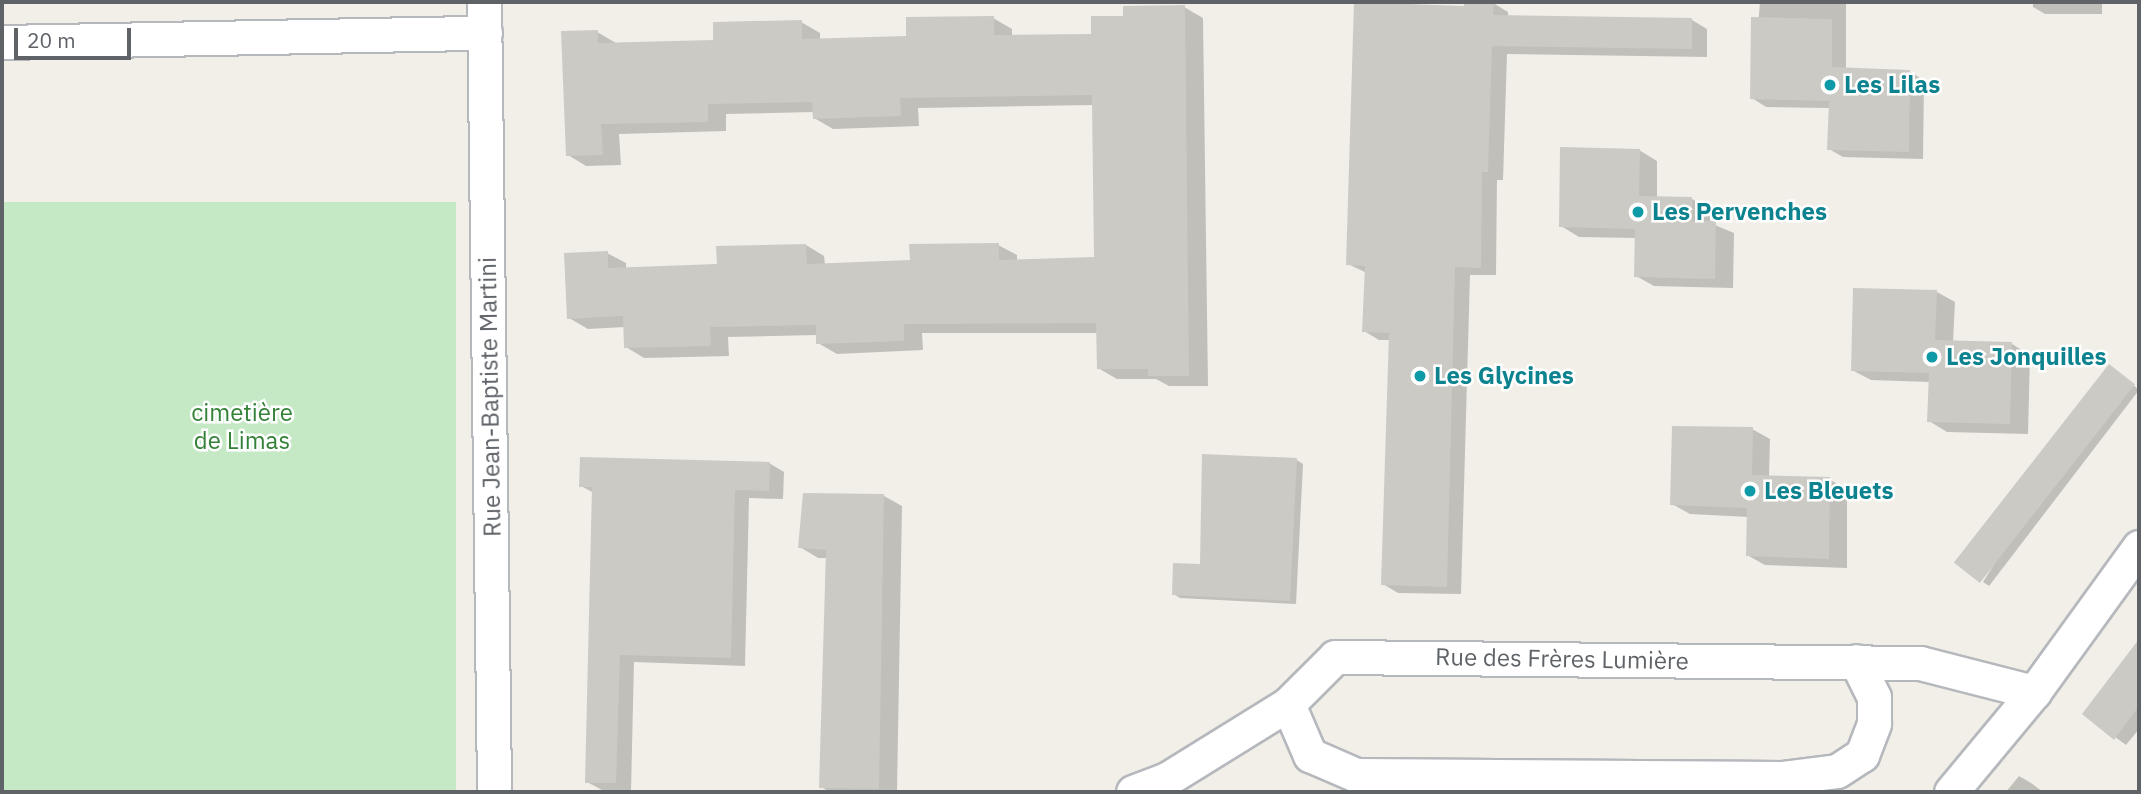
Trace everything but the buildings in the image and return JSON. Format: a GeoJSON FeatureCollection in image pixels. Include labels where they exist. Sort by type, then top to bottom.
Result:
{"type":"FeatureCollection","features":[{"type":"Feature","properties":{"kind":"street"},"geometry":{"type":"LineString","coordinates":[[2,43],[484,18]]}},
{"type":"Feature","properties":{"kind":"street","name":"Rue Jean-Baptiste Martini"},"geometry":{"type":"LineString","coordinates":[[484,18],[494,792]]}},
{"type":"Feature","properties":{"kind":"street"},"geometry":{"type":"LineString","coordinates":[[1951,792],[2034,692],[2139,547]]}},
{"type":"Feature","properties":{"kind":"street","name":"Rue des Frères Lumière"},"geometry":{"type":"LineString","coordinates":[[1133,792],[1167,779],[1288,704],[1335,657],[1920,663],[2034,692]]}},
{"type":"Feature","properties":{"kind":"street"},"geometry":{"type":"LineString","coordinates":[[1288,704],[1310,755],[1356,775],[1793,785],[1837,771],[1862,755],[1874,723],[1874,697],[1856,662]]}},
{"type":"Feature","properties":{"kind":"green space","name":"cimetière de Limas"},"geometry":{"type":"Polygon","coordinates":[[[2,202],[456,202],[456,792],[2,792],[2,202]]]}},
{"type":"Feature","properties":{"kind":"place","name":"Les Lilas"},"geometry":{"type":"Point","coordinates":[1830,85]}},
{"type":"Feature","properties":{"kind":"place","name":"Les Pervenches"},"geometry":{"type":"Point","coordinates":[1638,212]}},
{"type":"Feature","properties":{"kind":"place","name":"Les Jonquilles"},"geometry":{"type":"Point","coordinates":[1932,357]}},
{"type":"Feature","properties":{"kind":"place","name":"Les Glycines"},"geometry":{"type":"Point","coordinates":[1420,376]}},
{"type":"Feature","properties":{"kind":"place","name":"Les Bleuets"},"geometry":{"type":"Point","coordinates":[1750,491]}}]}
